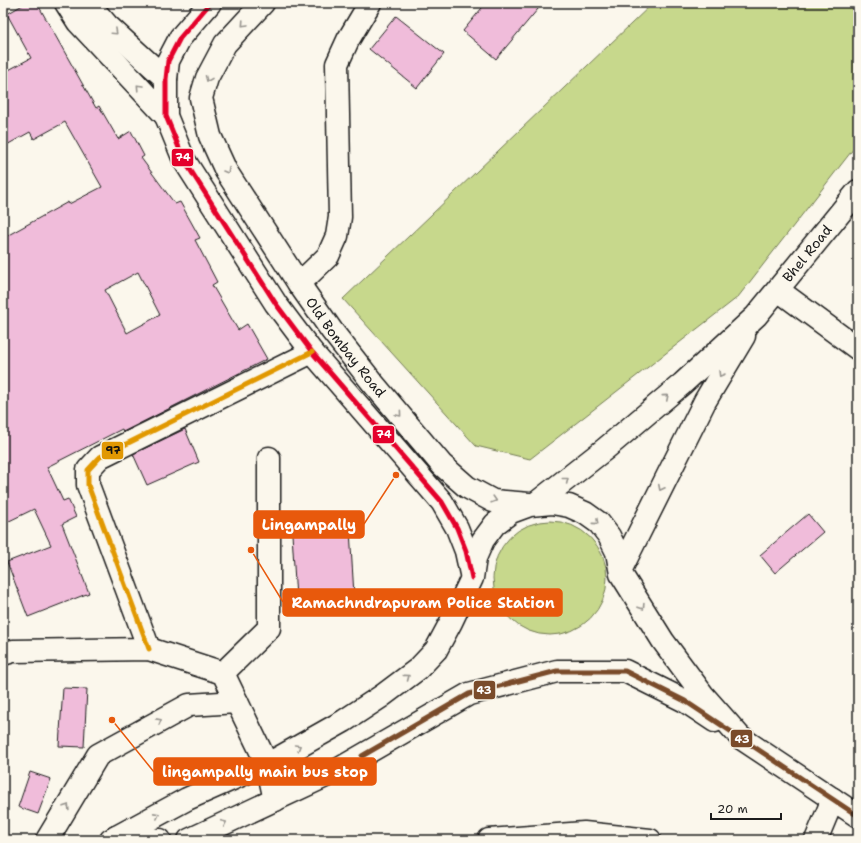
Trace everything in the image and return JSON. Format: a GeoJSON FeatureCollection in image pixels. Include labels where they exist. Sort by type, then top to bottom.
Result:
{"type":"FeatureCollection","features":[{"type":"Feature","properties":{"kind":"main road"},"geometry":{"type":"LineString","coordinates":[[66,3],[78,22],[166,116]]}},
{"type":"Feature","properties":{"kind":"main road"},"geometry":{"type":"LineString","coordinates":[[88,3],[107,25],[166,79]]}},
{"type":"Feature","properties":{"kind":"main road"},"geometry":{"type":"LineString","coordinates":[[166,116],[166,79],[168,61],[180,38],[210,3]]}},
{"type":"Feature","properties":{"kind":"main road","name":"Old Bombay Road"},"geometry":{"type":"LineString","coordinates":[[263,3],[225,44],[207,78],[201,98],[210,136],[226,171],[332,331],[372,382],[442,465],[467,487],[493,501],[533,504],[552,503],[569,506],[585,513],[598,523],[609,536],[617,552],[621,574],[663,641],[703,695],[742,738]]}},
{"type":"Feature","properties":{"kind":"main road"},"geometry":{"type":"LineString","coordinates":[[300,284],[328,256],[337,236],[340,217],[337,64],[348,40],[370,3]]}},
{"type":"Feature","properties":{"kind":"main road","name":"Old Bombay Road"},"geometry":{"type":"LineString","coordinates":[[166,116],[184,160],[276,304],[312,352],[442,502],[460,534],[466,551],[472,578]]}},
{"type":"Feature","properties":{"kind":"main road","name":"Bhel Road"},"geometry":{"type":"LineString","coordinates":[[756,316],[858,191]]}},
{"type":"Feature","properties":{"kind":"main road"},"geometry":{"type":"LineString","coordinates":[[778,290],[858,350]]}},
{"type":"Feature","properties":{"kind":"main road"},"geometry":{"type":"LineString","coordinates":[[113,839],[187,799],[267,764],[344,721],[382,696],[418,669],[436,650],[451,622],[472,578],[474,558],[482,540],[495,524],[511,512],[533,504],[605,449],[682,384],[756,316]]}},
{"type":"Feature","properties":{"kind":"main road"},"geometry":{"type":"LineString","coordinates":[[621,569],[705,401],[756,316]]}},
{"type":"Feature","properties":{"kind":"main road"},"geometry":{"type":"LineString","coordinates":[[149,649],[88,485],[88,470],[100,457],[312,352]]}},
{"type":"Feature","properties":{"kind":"main road"},"geometry":{"type":"LineString","coordinates":[[224,673],[269,628],[269,458]]}},
{"type":"Feature","properties":{"kind":"main road"},"geometry":{"type":"LineString","coordinates":[[8,653],[149,649],[224,673],[267,764],[275,800]]}},
{"type":"Feature","properties":{"kind":"main road"},"geometry":{"type":"LineString","coordinates":[[189,840],[332,773],[469,694],[557,671],[625,670],[685,701],[858,816]]}},
{"type":"Feature","properties":{"kind":"main road"},"geometry":{"type":"LineString","coordinates":[[47,840],[98,755],[189,705],[238,702]]}},
{"type":"Feature","properties":{"kind":"main road"},"geometry":{"type":"LineString","coordinates":[[816,840],[833,799]]}},
{"type":"Feature","properties":{"kind":"main road"},"geometry":{"type":"LineString","coordinates":[[489,840],[584,833],[650,840]]}},
{"type":"Feature","properties":{"kind":"main road"},"geometry":{"type":"LineString","coordinates":[[113,839],[160,840]]}},
{"type":"Feature","properties":{"kind":"green space"},"geometry":{"type":"Polygon","coordinates":[[[653,3],[858,3],[858,143],[738,297],[530,459],[476,446],[343,299],[653,3]]]}},
{"type":"Feature","properties":{"kind":"green space"},"geometry":{"type":"Polygon","coordinates":[[[550,521],[572,525],[590,538],[603,556],[607,578],[603,600],[590,618],[572,631],[550,635],[528,631],[510,618],[497,600],[493,578],[497,556],[510,538],[528,525],[550,521]]]}},
{"type":"Feature","properties":{"kind":"building"},"geometry":{"type":"Polygon","coordinates":[[[26,3],[37,3],[96,108],[99,106],[118,139],[131,131],[144,156],[141,158],[175,204],[180,202],[200,238],[195,240],[217,282],[212,285],[238,330],[247,324],[267,359],[123,432],[122,429],[47,467],[63,501],[68,499],[76,517],[62,524],[89,593],[28,617],[7,562],[51,545],[34,509],[3,524],[3,238],[68,202],[69,204],[102,187],[65,122],[34,139],[30,132],[3,147],[3,73],[31,58],[7,14],[26,3]],[[138,272],[105,290],[127,333],[160,315],[138,272]]]}},
{"type":"Feature","properties":{"kind":"building"},"geometry":{"type":"Polygon","coordinates":[[[486,3],[543,3],[496,59],[463,31],[486,3]]]}},
{"type":"Feature","properties":{"kind":"building"},"geometry":{"type":"Polygon","coordinates":[[[396,16],[444,54],[417,88],[369,49],[396,16]]]}},
{"type":"Feature","properties":{"kind":"building"},"geometry":{"type":"Polygon","coordinates":[[[185,429],[199,462],[147,485],[133,454],[185,429]]]}},
{"type":"Feature","properties":{"kind":"building"},"geometry":{"type":"Polygon","coordinates":[[[349,514],[354,595],[296,598],[291,518],[349,514]]]}},
{"type":"Feature","properties":{"kind":"building"},"geometry":{"type":"Polygon","coordinates":[[[808,514],[823,532],[775,573],[760,555],[808,514]]]}},
{"type":"Feature","properties":{"kind":"building"},"geometry":{"type":"Polygon","coordinates":[[[63,688],[87,689],[84,747],[59,746],[63,688]]]}},
{"type":"Feature","properties":{"kind":"building"},"geometry":{"type":"Polygon","coordinates":[[[30,772],[51,779],[38,814],[18,807],[30,772]]]}},
{"type":"Feature","properties":{"kind":"transit line","name":"74"},"geometry":{"type":"LineString","coordinates":[[210,3],[180,38],[168,61],[166,79],[166,116],[184,160],[276,304],[312,352],[442,502],[457,528],[466,551],[472,578]]}},
{"type":"Feature","properties":{"kind":"transit line","name":"97"},"geometry":{"type":"LineString","coordinates":[[149,649],[88,485],[88,470],[100,457],[312,352]]}},
{"type":"Feature","properties":{"kind":"transit line","name":"43"},"geometry":{"type":"LineString","coordinates":[[362,756],[469,694],[557,671],[625,671],[685,701],[858,816]]}},
{"type":"Feature","properties":{"kind":"place","name":"Lingampally"},"geometry":{"type":"Point","coordinates":[396,475]}},
{"type":"Feature","properties":{"kind":"place","name":"Ramachndrapuram Police Station"},"geometry":{"type":"Point","coordinates":[251,550]}},
{"type":"Feature","properties":{"kind":"place","name":"lingampally main bus stop"},"geometry":{"type":"Point","coordinates":[112,720]}}]}
